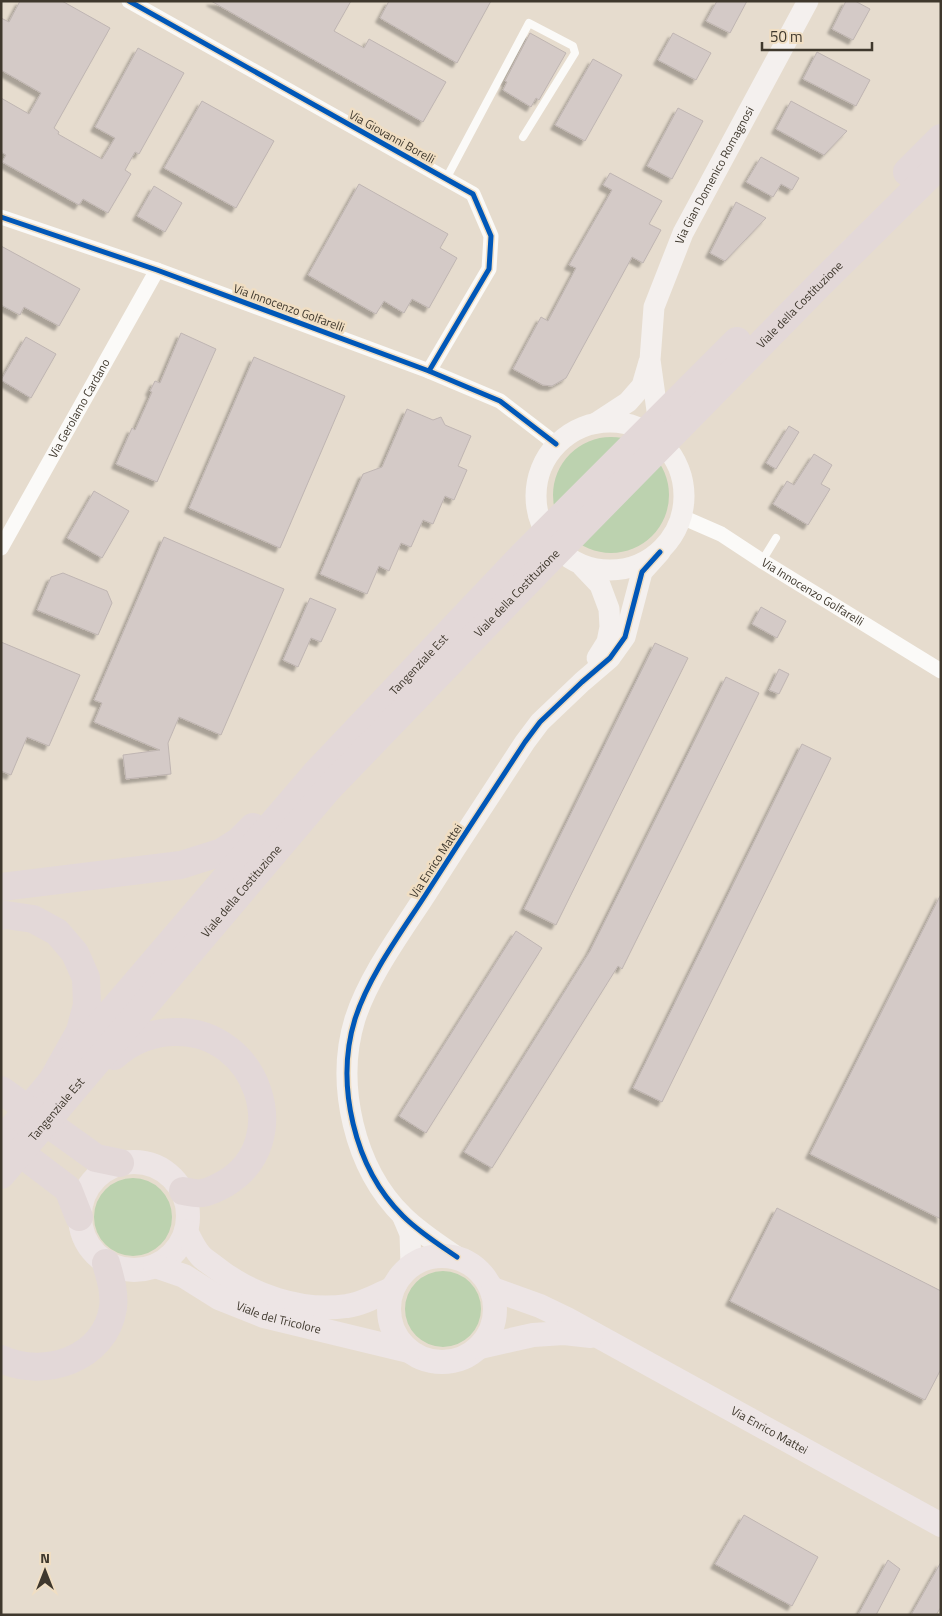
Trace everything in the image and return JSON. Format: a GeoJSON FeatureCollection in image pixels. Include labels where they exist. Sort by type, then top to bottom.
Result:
{"type":"FeatureCollection","features":[{"type":"Feature","properties":{"kind":"highway","name":"Viale della Costituzione"},"geometry":{"type":"LineString","coordinates":[[114,1044],[328,790],[531,562],[941,138]]}},
{"type":"Feature","properties":{"kind":"highway","name":"Viale della Costituzione"},"geometry":{"type":"LineString","coordinates":[[531,562],[809,295],[941,164]]}},
{"type":"Feature","properties":{"kind":"highway","name":"Tangenziale Est"},"geometry":{"type":"LineString","coordinates":[[314,774],[531,562]]}},
{"type":"Feature","properties":{"kind":"highway","name":"Viale della Costituzione"},"geometry":{"type":"LineString","coordinates":[[61,1088],[314,774]]}},
{"type":"Feature","properties":{"kind":"highway"},"geometry":{"type":"LineString","coordinates":[[1,887],[181,865],[222,852],[239,841],[288,791],[314,774]]}},
{"type":"Feature","properties":{"kind":"highway"},"geometry":{"type":"LineString","coordinates":[[1,916],[33,919],[57,932],[75,953],[86,978],[87,1005],[61,1088]]}},
{"type":"Feature","properties":{"kind":"highway"},"geometry":{"type":"LineString","coordinates":[[1,1142],[61,1088],[139,1039],[162,1032],[183,1032],[205,1036],[223,1044],[238,1056],[251,1074],[258,1090],[262,1111],[261,1128],[256,1147],[248,1163],[235,1178],[216,1189],[201,1194],[183,1191]]}},
{"type":"Feature","properties":{"kind":"highway","name":"Tangenziale Est"},"geometry":{"type":"LineString","coordinates":[[1,1176],[61,1088],[114,1044]]}},
{"type":"Feature","properties":{"kind":"highway"},"geometry":{"type":"LineString","coordinates":[[1,1090],[96,1158],[120,1163]]}},
{"type":"Feature","properties":{"kind":"highway"},"geometry":{"type":"LineString","coordinates":[[1,1138],[68,1189],[79,1217]]}},
{"type":"Feature","properties":{"kind":"highway"},"geometry":{"type":"LineString","coordinates":[[1,1359],[27,1367],[51,1366],[68,1362],[86,1353],[99,1341],[108,1325],[113,1308],[113,1289],[106,1263]]}},
{"type":"Feature","properties":{"kind":"main road"},"geometry":{"type":"LineString","coordinates":[[138,1162],[156,1166],[172,1176],[183,1191],[187,1204],[186,1232],[179,1246],[168,1258],[155,1266],[138,1270],[122,1269],[106,1263],[92,1251],[83,1235],[79,1217],[82,1199],[90,1183],[104,1171],[120,1163],[138,1162]]}},
{"type":"Feature","properties":{"kind":"main road","name":"Viale del Tricolore"},"geometry":{"type":"LineString","coordinates":[[186,1232],[199,1255],[249,1289],[271,1298],[307,1306],[347,1306],[368,1300],[393,1288]]}},
{"type":"Feature","properties":{"kind":"main road"},"geometry":{"type":"LineString","coordinates":[[434,1256],[457,1257],[472,1264],[484,1275],[493,1289],[496,1305],[495,1320],[489,1335],[480,1348],[467,1356],[453,1361],[437,1362],[422,1358],[409,1351],[397,1338],[390,1322],[389,1305],[393,1288],[400,1275],[411,1265],[434,1256]]}},
{"type":"Feature","properties":{"kind":"main road","name":"Viale del Tricolore"},"geometry":{"type":"LineString","coordinates":[[155,1266],[184,1276],[219,1298],[264,1316],[409,1351]]}},
{"type":"Feature","properties":{"kind":"main road","name":"Via Enrico Mattei"},"geometry":{"type":"LineString","coordinates":[[493,1289],[540,1306],[599,1336],[941,1525]]}},
{"type":"Feature","properties":{"kind":"main road","name":"Via Enrico Mattei"},"geometry":{"type":"LineString","coordinates":[[480,1348],[534,1335],[564,1333],[599,1336]]}},
{"type":"Feature","properties":{"kind":"street","name":"Via Giovanni Borelli"},"geometry":{"type":"LineString","coordinates":[[129,1],[473,194],[491,236],[489,269],[429,371]]}},
{"type":"Feature","properties":{"kind":"street","name":"Via Gian Domenico Romagnosi"},"geometry":{"type":"LineString","coordinates":[[661,442],[650,360],[654,307],[683,233],[808,1]]}},
{"type":"Feature","properties":{"kind":"street","name":"Via Innocenzo Golfarelli"},"geometry":{"type":"LineString","coordinates":[[1,217],[157,270],[429,371],[500,401],[556,444]]}},
{"type":"Feature","properties":{"kind":"street","name":"Via Gerolamo Cardano"},"geometry":{"type":"LineString","coordinates":[[1,548],[157,270]]}},
{"type":"Feature","properties":{"kind":"street","name":"Via Gian Domenico Romagnosi"},"geometry":{"type":"LineString","coordinates":[[596,423],[628,402],[642,386],[650,360]]}},
{"type":"Feature","properties":{"kind":"street"},"geometry":{"type":"LineString","coordinates":[[620,422],[642,429],[661,442],[674,458],[682,477],[685,497],[682,517],[677,530],[669,542],[660,552],[642,564],[623,570],[602,571],[582,566],[564,556],[549,540],[539,522],[535,502],[536,481],[544,462],[556,444],[574,431],[596,423],[620,422]]}},
{"type":"Feature","properties":{"kind":"street","name":"Via Innocenzo Golfarelli"},"geometry":{"type":"LineString","coordinates":[[682,517],[721,534],[941,671]]}},
{"type":"Feature","properties":{"kind":"street","name":"Via Enrico Mattei"},"geometry":{"type":"LineString","coordinates":[[402,1215],[374,1176],[354,1130],[348,1101],[347,1074],[349,1045],[355,1019],[365,995],[387,954],[525,742],[540,722],[610,658],[625,636],[642,572],[660,552]]}},
{"type":"Feature","properties":{"kind":"street","name":"Via Enrico Mattei"},"geometry":{"type":"LineString","coordinates":[[582,566],[600,586],[606,597],[610,627],[607,642],[582,682]]}},
{"type":"Feature","properties":{"kind":"street"},"geometry":{"type":"LineString","coordinates":[[402,1215],[417,1229],[457,1257]]}},
{"type":"Feature","properties":{"kind":"street"},"geometry":{"type":"LineString","coordinates":[[402,1215],[410,1234],[411,1265]]}},
{"type":"Feature","properties":{"kind":"lane"},"geometry":{"type":"LineString","coordinates":[[446,179],[529,23],[573,46],[575,53],[523,137]]}},
{"type":"Feature","properties":{"kind":"lane"},"geometry":{"type":"LineString","coordinates":[[762,561],[776,538]]}},
{"type":"Feature","properties":{"kind":"green space"},"geometry":{"type":"Polygon","coordinates":[[[611,437],[633,442],[652,454],[664,473],[669,495],[664,517],[652,536],[633,548],[611,553],[589,548],[570,536],[558,517],[553,495],[558,473],[570,454],[589,442],[611,437]]]}},
{"type":"Feature","properties":{"kind":"green space"},"geometry":{"type":"Polygon","coordinates":[[[133,1178],[148,1181],[161,1189],[169,1202],[172,1217],[169,1232],[161,1245],[148,1253],[133,1256],[118,1253],[105,1245],[97,1232],[94,1217],[97,1202],[105,1189],[118,1181],[133,1178]]]}},
{"type":"Feature","properties":{"kind":"green space"},"geometry":{"type":"Polygon","coordinates":[[[436,1271],[450,1271],[464,1277],[475,1288],[481,1302],[478,1324],[470,1336],[450,1347],[436,1347],[422,1341],[411,1330],[405,1316],[405,1302],[411,1288],[422,1277],[436,1271]]]}},
{"type":"Feature","properties":{"kind":"building"},"geometry":{"type":"Polygon","coordinates":[[[20,1],[62,1],[110,28],[54,128],[59,132],[58,134],[102,159],[115,138],[95,127],[138,48],[184,73],[139,154],[135,152],[125,170],[131,174],[108,213],[83,199],[79,205],[2,162],[6,155],[1,152],[1,98],[29,114],[41,93],[1,70],[1,18],[9,22],[20,1]]]}},
{"type":"Feature","properties":{"kind":"building"},"geometry":{"type":"Polygon","coordinates":[[[211,1],[351,1],[334,31],[364,48],[369,39],[446,82],[423,122],[211,1]]]}},
{"type":"Feature","properties":{"kind":"building"},"geometry":{"type":"Polygon","coordinates":[[[389,1],[491,1],[457,63],[380,18],[389,1]]]}},
{"type":"Feature","properties":{"kind":"building"},"geometry":{"type":"Polygon","coordinates":[[[717,1],[747,1],[730,33],[706,21],[717,1]]]}},
{"type":"Feature","properties":{"kind":"building"},"geometry":{"type":"Polygon","coordinates":[[[846,1],[855,1],[870,9],[853,40],[832,29],[846,1]]]}},
{"type":"Feature","properties":{"kind":"building"},"geometry":{"type":"Polygon","coordinates":[[[530,33],[566,53],[539,100],[536,98],[531,107],[503,90],[507,82],[505,81],[530,33]]]}},
{"type":"Feature","properties":{"kind":"building"},"geometry":{"type":"Polygon","coordinates":[[[673,33],[711,53],[696,80],[658,60],[673,33]]]}},
{"type":"Feature","properties":{"kind":"building"},"geometry":{"type":"Polygon","coordinates":[[[817,52],[870,80],[856,106],[803,79],[817,52]]]}},
{"type":"Feature","properties":{"kind":"building"},"geometry":{"type":"Polygon","coordinates":[[[593,59],[622,75],[585,141],[555,125],[593,59]]]}},
{"type":"Feature","properties":{"kind":"building"},"geometry":{"type":"Polygon","coordinates":[[[202,101],[274,141],[236,208],[164,168],[202,101]]]}},
{"type":"Feature","properties":{"kind":"building"},"geometry":{"type":"Polygon","coordinates":[[[791,101],[847,131],[824,155],[776,129],[791,101]]]}},
{"type":"Feature","properties":{"kind":"building"},"geometry":{"type":"Polygon","coordinates":[[[678,108],[703,121],[672,179],[647,166],[678,108]]]}},
{"type":"Feature","properties":{"kind":"building"},"geometry":{"type":"Polygon","coordinates":[[[761,157],[799,178],[792,190],[781,184],[773,197],[746,182],[761,157]]]}},
{"type":"Feature","properties":{"kind":"building"},"geometry":{"type":"Polygon","coordinates":[[[610,173],[662,201],[649,224],[661,230],[643,263],[632,257],[566,378],[552,386],[543,385],[513,369],[541,317],[548,321],[576,268],[569,265],[612,190],[603,185],[610,173]]]}},
{"type":"Feature","properties":{"kind":"building"},"geometry":{"type":"Polygon","coordinates":[[[359,184],[448,234],[440,248],[457,258],[429,308],[412,299],[404,313],[384,301],[376,314],[308,275],[359,184]]]}},
{"type":"Feature","properties":{"kind":"building"},"geometry":{"type":"Polygon","coordinates":[[[154,186],[182,203],[165,232],[137,216],[154,186]]]}},
{"type":"Feature","properties":{"kind":"building"},"geometry":{"type":"Polygon","coordinates":[[[736,202],[766,218],[725,261],[710,253],[736,202]]]}},
{"type":"Feature","properties":{"kind":"building"},"geometry":{"type":"Polygon","coordinates":[[[1,246],[80,289],[59,326],[24,307],[20,315],[1,305],[1,246]]]}},
{"type":"Feature","properties":{"kind":"building"},"geometry":{"type":"Polygon","coordinates":[[[181,333],[216,349],[157,482],[116,464],[132,428],[135,430],[155,381],[160,383],[181,333]]]}},
{"type":"Feature","properties":{"kind":"building"},"geometry":{"type":"Polygon","coordinates":[[[26,337],[56,354],[31,398],[1,380],[26,337]]]}},
{"type":"Feature","properties":{"kind":"building"},"geometry":{"type":"Polygon","coordinates":[[[254,357],[345,396],[280,548],[189,508],[254,357]]]}},
{"type":"Feature","properties":{"kind":"building"},"geometry":{"type":"Polygon","coordinates":[[[407,409],[433,420],[441,417],[445,425],[471,436],[458,466],[467,470],[454,500],[445,496],[433,524],[423,520],[411,547],[401,543],[389,571],[379,566],[367,594],[320,574],[363,474],[382,467],[407,409]]]}},
{"type":"Feature","properties":{"kind":"building"},"geometry":{"type":"Polygon","coordinates":[[[789,426],[799,432],[776,469],[766,463],[789,426]]]}},
{"type":"Feature","properties":{"kind":"building"},"geometry":{"type":"Polygon","coordinates":[[[814,454],[832,465],[821,484],[830,489],[808,525],[773,504],[787,481],[794,485],[814,454]]]}},
{"type":"Feature","properties":{"kind":"building"},"geometry":{"type":"Polygon","coordinates":[[[94,491],[129,511],[102,558],[67,538],[94,491]]]}},
{"type":"Feature","properties":{"kind":"building"},"geometry":{"type":"Polygon","coordinates":[[[164,537],[284,589],[221,735],[179,717],[168,743],[171,774],[126,779],[123,755],[160,750],[94,722],[102,703],[94,700],[164,537]]]}},
{"type":"Feature","properties":{"kind":"building"},"geometry":{"type":"Polygon","coordinates":[[[63,573],[107,591],[112,603],[98,635],[37,610],[51,577],[63,573]]]}},
{"type":"Feature","properties":{"kind":"building"},"geometry":{"type":"Polygon","coordinates":[[[310,598],[336,609],[321,642],[311,638],[298,667],[283,660],[310,598]]]}},
{"type":"Feature","properties":{"kind":"building"},"geometry":{"type":"Polygon","coordinates":[[[761,607],[786,621],[777,638],[752,624],[761,607]]]}},
{"type":"Feature","properties":{"kind":"building"},"geometry":{"type":"Polygon","coordinates":[[[1,642],[80,675],[49,746],[27,737],[11,775],[1,771],[1,642]]]}},
{"type":"Feature","properties":{"kind":"building"},"geometry":{"type":"Polygon","coordinates":[[[655,643],[688,658],[556,925],[524,909],[655,643]]]}},
{"type":"Feature","properties":{"kind":"building"},"geometry":{"type":"Polygon","coordinates":[[[779,669],[789,674],[779,694],[769,690],[779,669]]]}},
{"type":"Feature","properties":{"kind":"building"},"geometry":{"type":"Polygon","coordinates":[[[726,677],[759,693],[622,969],[618,966],[492,1168],[464,1152],[590,951],[726,677]]]}},
{"type":"Feature","properties":{"kind":"building"},"geometry":{"type":"Polygon","coordinates":[[[802,744],[831,758],[662,1102],[633,1088],[802,744]]]}},
{"type":"Feature","properties":{"kind":"building"},"geometry":{"type":"Polygon","coordinates":[[[941,894],[941,1219],[810,1154],[941,894]]]}},
{"type":"Feature","properties":{"kind":"building"},"geometry":{"type":"Polygon","coordinates":[[[516,931],[542,948],[426,1133],[399,1116],[516,931]]]}},
{"type":"Feature","properties":{"kind":"building"},"geometry":{"type":"Polygon","coordinates":[[[777,1208],[941,1291],[941,1369],[925,1400],[730,1301],[777,1208]]]}},
{"type":"Feature","properties":{"kind":"building"},"geometry":{"type":"Polygon","coordinates":[[[744,1515],[818,1557],[792,1606],[715,1564],[744,1515]]]}},
{"type":"Feature","properties":{"kind":"building"},"geometry":{"type":"Polygon","coordinates":[[[888,1560],[900,1569],[876,1615],[858,1615],[888,1560]]]}},
{"type":"Feature","properties":{"kind":"building"},"geometry":{"type":"Polygon","coordinates":[[[941,1562],[941,1607],[936,1615],[911,1615],[941,1562]]]}},
{"type":"Feature","properties":{"kind":"cycle path"},"geometry":{"type":"LineString","coordinates":[[129,1],[473,194],[491,236],[489,269],[429,371]]}},
{"type":"Feature","properties":{"kind":"cycle path"},"geometry":{"type":"LineString","coordinates":[[1,217],[157,270],[429,371],[500,401],[556,444]]}},
{"type":"Feature","properties":{"kind":"cycle path"},"geometry":{"type":"LineString","coordinates":[[457,1257],[422,1233],[403,1216],[386,1196],[372,1174],[361,1150],[353,1124],[348,1097],[347,1070],[349,1044],[355,1019],[361,1002],[387,953],[525,742],[540,722],[610,658],[625,637],[642,572],[660,552]]}}]}
